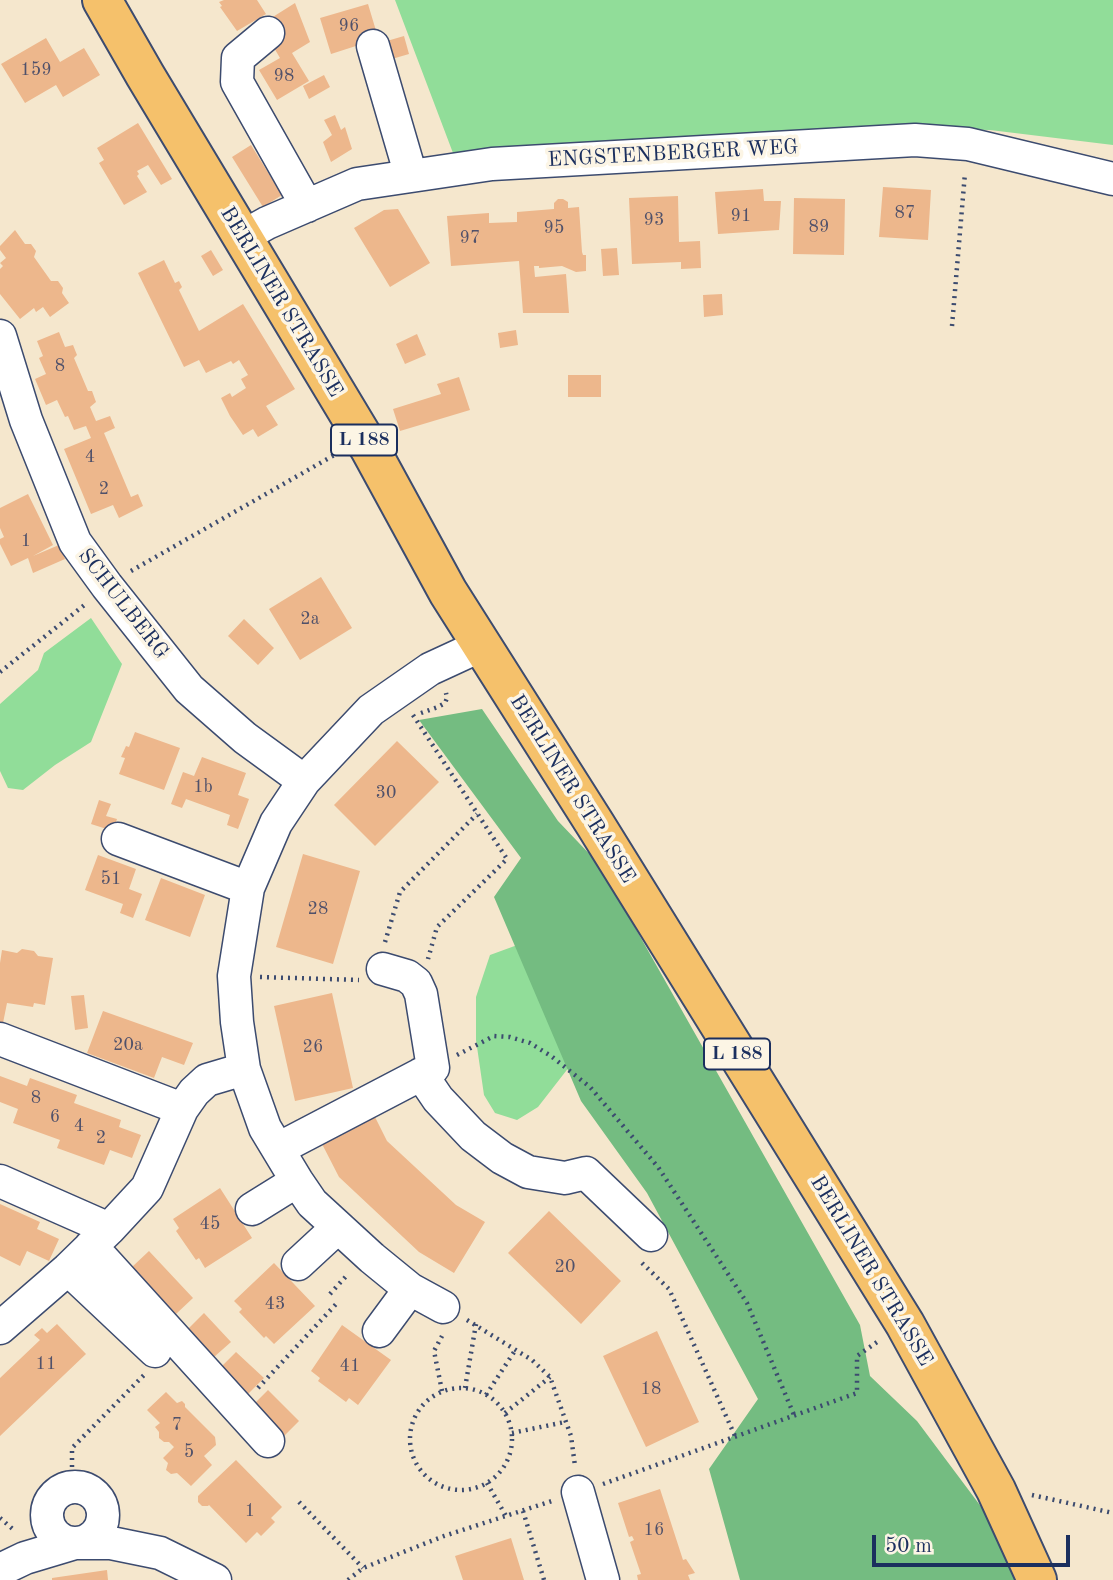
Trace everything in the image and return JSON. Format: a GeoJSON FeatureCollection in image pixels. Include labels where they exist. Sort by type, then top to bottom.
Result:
{"type":"FeatureCollection","features":[{"type":"Feature","properties":{"kind":"main road","name":"BERLINER STRASSE"},"geometry":{"type":"LineString","coordinates":[[102,0],[363,438],[448,592],[905,1324],[996,1490],[1037,1580]]}},
{"type":"Feature","properties":{"kind":"street"},"geometry":{"type":"LineString","coordinates":[[268,33],[238,58],[237,82],[307,206]]}},
{"type":"Feature","properties":{"kind":"street"},"geometry":{"type":"LineString","coordinates":[[373,46],[411,176]]}},
{"type":"Feature","properties":{"kind":"street","name":"ENGSTENBERGER WEG"},"geometry":{"type":"LineString","coordinates":[[242,237],[267,223],[357,184],[492,164],[915,140],[968,144],[1113,179]]}},
{"type":"Feature","properties":{"kind":"street","name":"SCHULBERG"},"geometry":{"type":"LineString","coordinates":[[0,336],[26,420],[75,542],[189,689],[245,738],[304,781]]}},
{"type":"Feature","properties":{"kind":"street"},"geometry":{"type":"LineString","coordinates":[[449,1310],[410,1289],[372,1258],[312,1203],[297,1181],[265,1128],[244,1069],[234,976],[248,888],[276,823],[304,781],[371,710],[430,669],[482,645]]}},
{"type":"Feature","properties":{"kind":"street"},"geometry":{"type":"LineString","coordinates":[[118,839],[248,888]]}},
{"type":"Feature","properties":{"kind":"street"},"geometry":{"type":"LineString","coordinates":[[278,1149],[433,1068],[421,994],[416,983],[407,976],[376,964]]}},
{"type":"Feature","properties":{"kind":"street"},"geometry":{"type":"LineString","coordinates":[[0,1039],[182,1109]]}},
{"type":"Feature","properties":{"kind":"street"},"geometry":{"type":"LineString","coordinates":[[2,1324],[68,1269],[146,1188],[182,1109],[194,1092],[207,1080],[244,1069]]}},
{"type":"Feature","properties":{"kind":"street"},"geometry":{"type":"LineString","coordinates":[[421,1074],[438,1099],[473,1136],[502,1158],[528,1172],[565,1178],[586,1173],[646,1249]]}},
{"type":"Feature","properties":{"kind":"street"},"geometry":{"type":"LineString","coordinates":[[0,1181],[100,1237],[238,1409],[268,1441]]}},
{"type":"Feature","properties":{"kind":"street"},"geometry":{"type":"LineString","coordinates":[[252,1209],[297,1181]]}},
{"type":"Feature","properties":{"kind":"street"},"geometry":{"type":"LineString","coordinates":[[298,1264],[338,1227]]}},
{"type":"Feature","properties":{"kind":"street"},"geometry":{"type":"LineString","coordinates":[[68,1269],[154,1359]]}},
{"type":"Feature","properties":{"kind":"street"},"geometry":{"type":"LineString","coordinates":[[379,1331],[410,1289]]}},
{"type":"Feature","properties":{"kind":"street"},"geometry":{"type":"LineString","coordinates":[[0,1570],[25,1558],[84,1542],[98,1531],[102,1523],[101,1505],[89,1492],[72,1488]]}},
{"type":"Feature","properties":{"kind":"street"},"geometry":{"type":"LineString","coordinates":[[578,1492],[603,1580]]}},
{"type":"Feature","properties":{"kind":"street"},"geometry":{"type":"LineString","coordinates":[[75,1543],[111,1543],[160,1553],[215,1580]]}},
{"type":"Feature","properties":{"kind":"path"},"geometry":{"type":"LineString","coordinates":[[952,326],[968,144]]}},
{"type":"Feature","properties":{"kind":"path"},"geometry":{"type":"LineString","coordinates":[[0,672],[107,586],[363,438]]}},
{"type":"Feature","properties":{"kind":"path"},"geometry":{"type":"LineString","coordinates":[[416,983],[424,973],[437,927],[507,859],[413,715],[438,707],[445,703],[447,698],[430,669]]}},
{"type":"Feature","properties":{"kind":"path"},"geometry":{"type":"LineString","coordinates":[[234,976],[376,964],[400,892],[478,814]]}},
{"type":"Feature","properties":{"kind":"path"},"geometry":{"type":"LineString","coordinates":[[481,1042],[494,1037],[510,1037],[530,1043],[551,1056],[590,1087],[658,1167],[747,1303],[794,1415]]}},
{"type":"Feature","properties":{"kind":"path"},"geometry":{"type":"LineString","coordinates":[[646,1249],[668,1289],[735,1436]]}},
{"type":"Feature","properties":{"kind":"path"},"geometry":{"type":"LineString","coordinates":[[238,1409],[338,1302]]}},
{"type":"Feature","properties":{"kind":"path"},"geometry":{"type":"LineString","coordinates":[[442,1391],[434,1350],[449,1310],[516,1349],[550,1377],[571,1436],[578,1492]]}},
{"type":"Feature","properties":{"kind":"path"},"geometry":{"type":"LineString","coordinates":[[465,1388],[476,1324]]}},
{"type":"Feature","properties":{"kind":"path"},"geometry":{"type":"LineString","coordinates":[[348,1580],[363,1568],[444,1536],[578,1492],[857,1393],[857,1356],[905,1324]]}},
{"type":"Feature","properties":{"kind":"path"},"geometry":{"type":"LineString","coordinates":[[486,1395],[516,1349]]}},
{"type":"Feature","properties":{"kind":"path"},"geometry":{"type":"LineString","coordinates":[[72,1488],[72,1448],[154,1359]]}},
{"type":"Feature","properties":{"kind":"path"},"geometry":{"type":"LineString","coordinates":[[505,1413],[550,1377]]}},
{"type":"Feature","properties":{"kind":"path"},"geometry":{"type":"LineString","coordinates":[[453,1388],[476,1390],[497,1402],[505,1413],[512,1433],[511,1447],[506,1461],[487,1483],[458,1490],[443,1487],[429,1479],[412,1454],[412,1424],[418,1410],[442,1391],[453,1388]]}},
{"type":"Feature","properties":{"kind":"path"},"geometry":{"type":"LineString","coordinates":[[512,1433],[565,1422]]}},
{"type":"Feature","properties":{"kind":"path"},"geometry":{"type":"LineString","coordinates":[[487,1483],[506,1516]]}},
{"type":"Feature","properties":{"kind":"path"},"geometry":{"type":"LineString","coordinates":[[996,1490],[1020,1492],[1113,1513]]}},
{"type":"Feature","properties":{"kind":"path"},"geometry":{"type":"LineString","coordinates":[[299,1502],[363,1568]]}},
{"type":"Feature","properties":{"kind":"path"},"geometry":{"type":"LineString","coordinates":[[523,1511],[544,1580]]}},
{"type":"Feature","properties":{"kind":"green space"},"geometry":{"type":"Polygon","coordinates":[[[395,0],[1113,0],[1113,145],[990,130],[936,129],[453,153],[395,0]]]}},
{"type":"Feature","properties":{"kind":"green space"},"geometry":{"type":"Polygon","coordinates":[[[91,618],[122,664],[91,742],[23,790],[8,788],[0,771],[0,704],[38,670],[44,653],[91,618]]]}},
{"type":"Feature","properties":{"kind":"green space"},"geometry":{"type":"Polygon","coordinates":[[[482,709],[558,821],[599,864],[860,1325],[870,1376],[917,1421],[988,1516],[1017,1580],[740,1580],[709,1469],[758,1399],[647,1193],[581,1101],[494,897],[521,858],[419,720],[482,709]]]}},
{"type":"Feature","properties":{"kind":"green space"},"geometry":{"type":"Polygon","coordinates":[[[531,940],[587,1044],[538,1107],[517,1120],[495,1113],[484,1095],[476,1040],[476,997],[490,955],[531,940]]]}},
{"type":"Feature","properties":{"kind":"building"},"geometry":{"type":"Polygon","coordinates":[[[257,0],[266,14],[237,31],[220,7],[222,6],[219,2],[257,0]]]}},
{"type":"Feature","properties":{"kind":"building"},"geometry":{"type":"Polygon","coordinates":[[[295,3],[310,42],[292,53],[309,81],[277,100],[259,70],[280,58],[273,46],[268,20],[295,3]]]}},
{"type":"Feature","properties":{"kind":"building"},"geometry":{"type":"Polygon","coordinates":[[[368,4],[377,34],[358,40],[359,45],[331,54],[320,18],[368,4]]]}},
{"type":"Feature","properties":{"kind":"building"},"geometry":{"type":"Polygon","coordinates":[[[404,36],[409,54],[385,61],[380,43],[404,36]]]}},
{"type":"Feature","properties":{"kind":"building"},"geometry":{"type":"Polygon","coordinates":[[[46,38],[60,62],[84,48],[100,75],[63,97],[56,85],[25,103],[1,64],[46,38]]]}},
{"type":"Feature","properties":{"kind":"building"},"geometry":{"type":"Polygon","coordinates":[[[324,75],[330,87],[309,99],[303,86],[324,75]]]}},
{"type":"Feature","properties":{"kind":"building"},"geometry":{"type":"Polygon","coordinates":[[[335,115],[341,130],[345,127],[352,149],[331,162],[323,142],[332,135],[324,120],[335,115]]]}},
{"type":"Feature","properties":{"kind":"building"},"geometry":{"type":"Polygon","coordinates":[[[138,123],[172,179],[161,185],[148,165],[137,171],[137,176],[147,192],[124,205],[99,163],[104,160],[97,148],[138,123]]]}},
{"type":"Feature","properties":{"kind":"building"},"geometry":{"type":"Polygon","coordinates":[[[251,145],[282,195],[263,207],[232,157],[251,145]]]}},
{"type":"Feature","properties":{"kind":"building"},"geometry":{"type":"Polygon","coordinates":[[[883,187],[931,190],[928,240],[879,237],[883,187]]]}},
{"type":"Feature","properties":{"kind":"building"},"geometry":{"type":"Polygon","coordinates":[[[763,189],[764,201],[781,201],[779,230],[718,234],[715,192],[763,189]]]}},
{"type":"Feature","properties":{"kind":"building"},"geometry":{"type":"Polygon","coordinates":[[[678,196],[679,242],[700,241],[701,268],[681,269],[681,262],[632,264],[629,198],[678,196]]]}},
{"type":"Feature","properties":{"kind":"building"},"geometry":{"type":"Polygon","coordinates":[[[794,198],[845,199],[844,255],[793,254],[794,198]]]}},
{"type":"Feature","properties":{"kind":"building"},"geometry":{"type":"Polygon","coordinates":[[[558,199],[568,202],[568,208],[579,207],[586,271],[576,272],[562,266],[534,266],[535,277],[566,274],[569,313],[523,313],[519,261],[451,266],[447,216],[489,213],[489,223],[517,222],[517,212],[554,209],[554,203],[558,199]]]}},
{"type":"Feature","properties":{"kind":"building"},"geometry":{"type":"Polygon","coordinates":[[[398,209],[430,263],[390,287],[354,228],[384,210],[398,209]]]}},
{"type":"Feature","properties":{"kind":"building"},"geometry":{"type":"Polygon","coordinates":[[[15,230],[25,244],[31,244],[36,251],[34,257],[51,281],[58,281],[63,288],[62,293],[69,303],[50,317],[43,307],[36,312],[34,308],[20,319],[0,294],[0,269],[3,266],[0,263],[6,258],[0,246],[15,230]]]}},
{"type":"Feature","properties":{"kind":"building"},"geometry":{"type":"Polygon","coordinates":[[[617,248],[619,275],[603,276],[601,249],[617,248]]]}},
{"type":"Feature","properties":{"kind":"building"},"geometry":{"type":"Polygon","coordinates":[[[211,250],[223,270],[213,276],[201,256],[211,250]]]}},
{"type":"Feature","properties":{"kind":"building"},"geometry":{"type":"Polygon","coordinates":[[[164,260],[175,283],[179,281],[182,287],[179,290],[199,331],[243,304],[295,389],[266,406],[278,425],[258,437],[253,429],[243,435],[230,416],[221,398],[230,393],[232,397],[246,388],[241,379],[248,375],[239,360],[206,373],[199,360],[184,367],[138,273],[164,260]]]}},
{"type":"Feature","properties":{"kind":"building"},"geometry":{"type":"Polygon","coordinates":[[[722,294],[723,315],[704,317],[703,295],[722,294]]]}},
{"type":"Feature","properties":{"kind":"building"},"geometry":{"type":"Polygon","coordinates":[[[516,330],[518,345],[500,348],[498,333],[516,330]]]}},
{"type":"Feature","properties":{"kind":"building"},"geometry":{"type":"Polygon","coordinates":[[[59,332],[65,347],[73,345],[77,355],[74,358],[88,391],[92,391],[96,402],[90,407],[96,421],[110,416],[115,428],[104,433],[131,497],[138,494],[143,506],[119,518],[113,505],[91,514],[64,449],[91,438],[86,426],[74,430],[57,400],[46,405],[35,379],[46,374],[39,358],[43,356],[37,341],[59,332]]]}},
{"type":"Feature","properties":{"kind":"building"},"geometry":{"type":"Polygon","coordinates":[[[417,334],[426,355],[405,364],[396,344],[417,334]]]}},
{"type":"Feature","properties":{"kind":"building"},"geometry":{"type":"Polygon","coordinates":[[[568,375],[601,375],[601,397],[568,397],[568,375]]]}},
{"type":"Feature","properties":{"kind":"building"},"geometry":{"type":"Polygon","coordinates":[[[459,377],[470,410],[400,431],[393,409],[441,394],[437,384],[459,377]]]}},
{"type":"Feature","properties":{"kind":"building"},"geometry":{"type":"Polygon","coordinates":[[[28,494],[53,545],[33,556],[59,545],[65,559],[33,573],[28,558],[11,566],[0,544],[0,539],[4,537],[0,528],[0,508],[28,494]]]}},
{"type":"Feature","properties":{"kind":"building"},"geometry":{"type":"Polygon","coordinates":[[[321,577],[352,628],[300,660],[269,609],[321,577]]]}},
{"type":"Feature","properties":{"kind":"building"},"geometry":{"type":"Polygon","coordinates":[[[244,619],[274,648],[258,665],[228,636],[244,619]]]}},
{"type":"Feature","properties":{"kind":"building"},"geometry":{"type":"Polygon","coordinates":[[[135,732],[180,748],[164,790],[119,774],[125,758],[121,757],[135,732]]]}},
{"type":"Feature","properties":{"kind":"building"},"geometry":{"type":"Polygon","coordinates":[[[397,741],[439,782],[375,846],[334,805],[397,741]]]}},
{"type":"Feature","properties":{"kind":"building"},"geometry":{"type":"Polygon","coordinates":[[[202,757],[246,773],[238,795],[249,799],[238,829],[227,825],[230,815],[186,799],[182,808],[171,804],[183,772],[194,776],[202,757]]]}},
{"type":"Feature","properties":{"kind":"building"},"geometry":{"type":"Polygon","coordinates":[[[99,800],[111,804],[106,816],[117,819],[113,831],[91,824],[99,800]]]}},
{"type":"Feature","properties":{"kind":"building"},"geometry":{"type":"Polygon","coordinates":[[[303,854],[360,871],[333,964],[276,947],[303,854]]]}},
{"type":"Feature","properties":{"kind":"building"},"geometry":{"type":"Polygon","coordinates":[[[98,855],[136,869],[129,889],[142,894],[133,918],[120,913],[123,904],[85,890],[98,855]]]}},
{"type":"Feature","properties":{"kind":"building"},"geometry":{"type":"Polygon","coordinates":[[[161,878],[205,895],[190,937],[145,920],[161,878]]]}},
{"type":"Feature","properties":{"kind":"building"},"geometry":{"type":"Polygon","coordinates":[[[22,949],[34,951],[38,956],[53,958],[45,1005],[34,1003],[33,1007],[7,1003],[3,1023],[0,1022],[2,950],[17,953],[22,949]]]}},
{"type":"Feature","properties":{"kind":"building"},"geometry":{"type":"Polygon","coordinates":[[[332,993],[353,1088],[295,1101],[274,1006],[332,993]]]}},
{"type":"Feature","properties":{"kind":"building"},"geometry":{"type":"Polygon","coordinates":[[[84,995],[88,1028],[75,1030],[71,996],[84,995]]]}},
{"type":"Feature","properties":{"kind":"building"},"geometry":{"type":"Polygon","coordinates":[[[103,1011],[193,1043],[184,1065],[162,1057],[154,1078],[87,1053],[103,1011]]]}},
{"type":"Feature","properties":{"kind":"building"},"geometry":{"type":"Polygon","coordinates":[[[0,1076],[27,1086],[30,1078],[77,1095],[74,1103],[121,1120],[119,1127],[141,1135],[132,1158],[110,1150],[104,1165],[57,1148],[60,1140],[13,1123],[18,1109],[0,1102],[0,1076]]]}},
{"type":"Feature","properties":{"kind":"building"},"geometry":{"type":"Polygon","coordinates":[[[374,1115],[387,1141],[456,1205],[485,1222],[454,1273],[419,1252],[339,1177],[321,1142],[374,1115]]]}},
{"type":"Feature","properties":{"kind":"building"},"geometry":{"type":"Polygon","coordinates":[[[220,1188],[252,1238],[205,1268],[199,1258],[196,1260],[176,1231],[179,1228],[173,1219],[220,1188]]]}},
{"type":"Feature","properties":{"kind":"building"},"geometry":{"type":"Polygon","coordinates":[[[0,1204],[40,1222],[37,1229],[59,1239],[49,1261],[27,1251],[20,1266],[0,1256],[0,1204]]]}},
{"type":"Feature","properties":{"kind":"building"},"geometry":{"type":"Polygon","coordinates":[[[549,1211],[621,1281],[581,1324],[508,1253],[549,1211]]]}},
{"type":"Feature","properties":{"kind":"building"},"geometry":{"type":"Polygon","coordinates":[[[149,1251],[193,1298],[176,1314],[132,1267],[149,1251]]]}},
{"type":"Feature","properties":{"kind":"building"},"geometry":{"type":"Polygon","coordinates":[[[274,1263],[315,1306],[274,1344],[266,1336],[264,1338],[239,1312],[242,1309],[234,1301],[274,1263]]]}},
{"type":"Feature","properties":{"kind":"building"},"geometry":{"type":"Polygon","coordinates":[[[204,1313],[231,1342],[214,1357],[188,1329],[204,1313]]]}},
{"type":"Feature","properties":{"kind":"building"},"geometry":{"type":"Polygon","coordinates":[[[57,1324],[86,1354],[0,1436],[0,1378],[40,1340],[34,1335],[42,1328],[47,1333],[57,1324]]]}},
{"type":"Feature","properties":{"kind":"building"},"geometry":{"type":"Polygon","coordinates":[[[342,1325],[391,1360],[358,1405],[349,1398],[346,1402],[318,1381],[320,1378],[311,1371],[342,1325]]]}},
{"type":"Feature","properties":{"kind":"building"},"geometry":{"type":"Polygon","coordinates":[[[657,1331],[699,1422],[646,1447],[603,1356],[657,1331]]]}},
{"type":"Feature","properties":{"kind":"building"},"geometry":{"type":"Polygon","coordinates":[[[236,1352],[264,1378],[248,1394],[221,1367],[236,1352]]]}},
{"type":"Feature","properties":{"kind":"building"},"geometry":{"type":"Polygon","coordinates":[[[268,1390],[299,1421],[284,1436],[254,1404],[268,1390]]]}},
{"type":"Feature","properties":{"kind":"building"},"geometry":{"type":"Polygon","coordinates":[[[166,1392],[177,1403],[182,1401],[215,1437],[216,1445],[204,1456],[212,1465],[191,1486],[177,1473],[171,1474],[166,1470],[168,1463],[163,1458],[174,1447],[159,1438],[155,1427],[160,1423],[147,1410],[166,1392]]]}},
{"type":"Feature","properties":{"kind":"building"},"geometry":{"type":"Polygon","coordinates":[[[236,1460],[282,1507],[271,1518],[275,1522],[261,1536],[257,1532],[246,1543],[209,1505],[202,1506],[198,1502],[198,1496],[236,1460]]]}},
{"type":"Feature","properties":{"kind":"building"},"geometry":{"type":"Polygon","coordinates":[[[660,1489],[683,1560],[686,1559],[695,1573],[688,1575],[690,1580],[638,1580],[637,1575],[641,1574],[630,1542],[634,1540],[632,1536],[629,1537],[618,1503],[660,1489]]]}},
{"type":"Feature","properties":{"kind":"building"},"geometry":{"type":"Polygon","coordinates":[[[511,1538],[524,1580],[463,1580],[455,1556],[511,1538]]]}},
{"type":"Feature","properties":{"kind":"building"},"geometry":{"type":"Polygon","coordinates":[[[107,1570],[108,1580],[52,1580],[52,1578],[107,1570]]]}}]}
